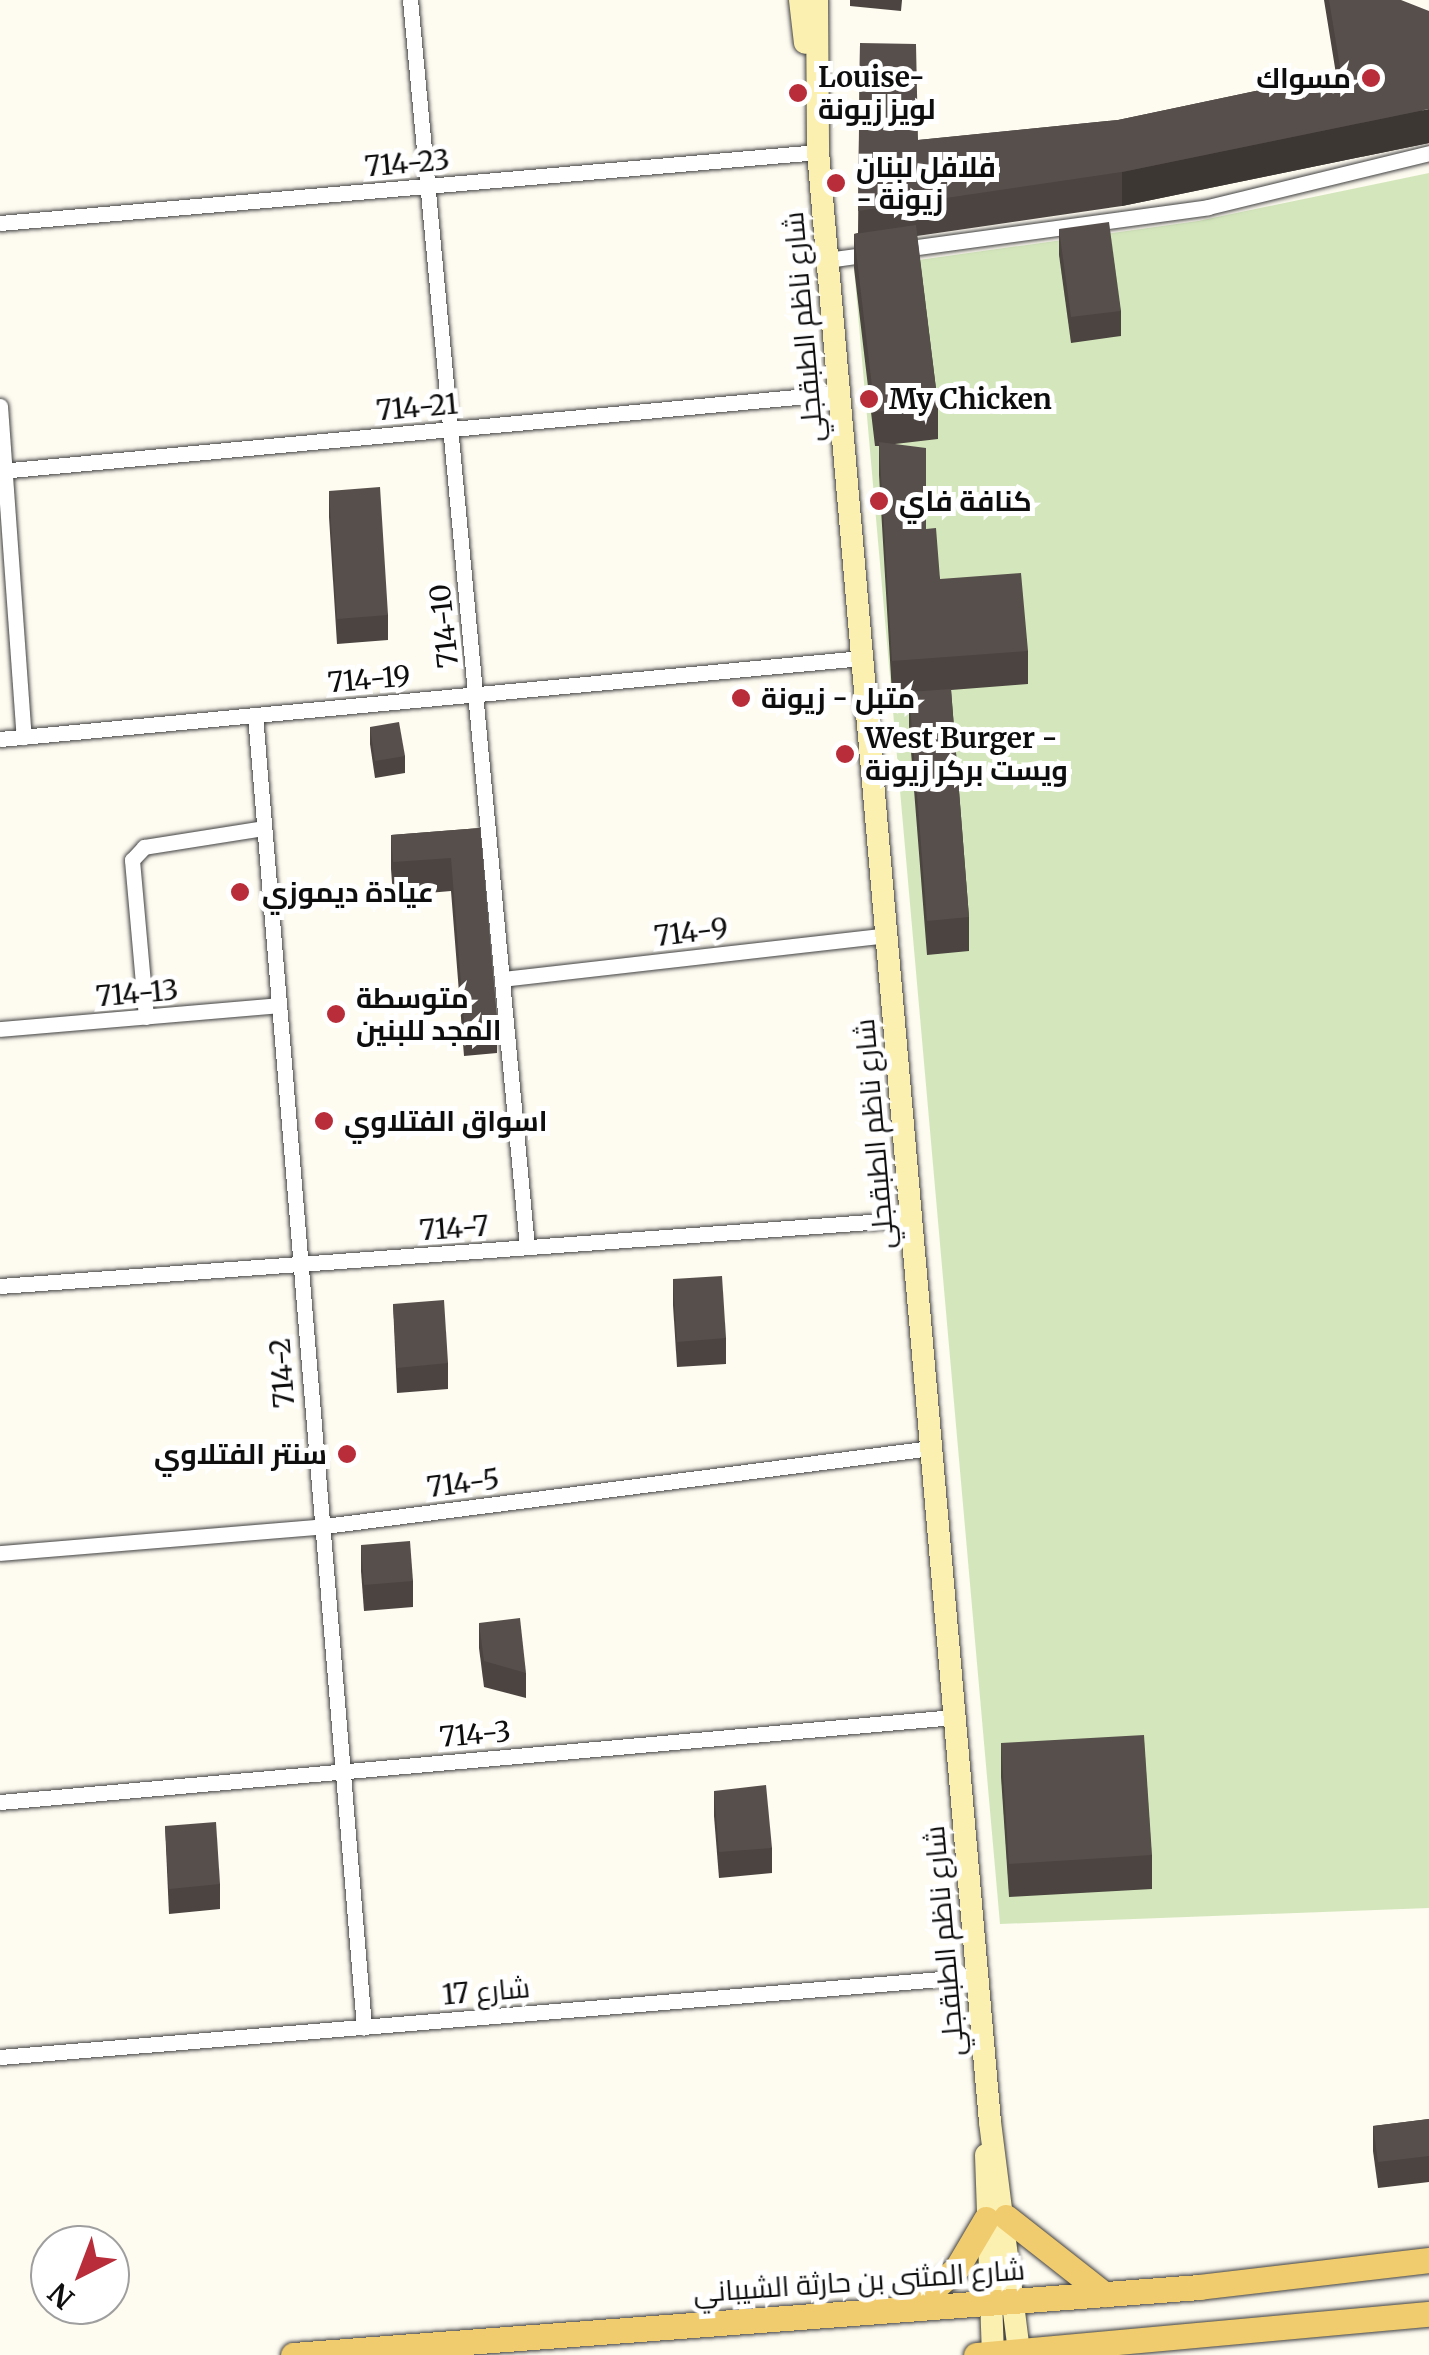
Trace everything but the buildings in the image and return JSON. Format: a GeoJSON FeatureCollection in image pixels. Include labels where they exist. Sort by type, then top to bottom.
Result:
{"type":"FeatureCollection","features":[{"type":"Feature","properties":{"kind":"main road","name":"شارع ناظم الطبقجلي"},"geometry":{"type":"LineString","coordinates":[[800,0],[828,260],[990,2122],[1002,2301],[1020,2353]]}},
{"type":"Feature","properties":{"kind":"main road","name":"شارع ناظم الطبقجلي"},"geometry":{"type":"LineString","coordinates":[[818,0],[818,147]]}},
{"type":"Feature","properties":{"kind":"main road"},"geometry":{"type":"LineString","coordinates":[[913,2307],[957,2268],[996,2218],[1104,2294]]}},
{"type":"Feature","properties":{"kind":"main road","name":"شارع المثنى بن حارثة الشيباني"},"geometry":{"type":"LineString","coordinates":[[293,2355],[1104,2294],[1429,2260]]}},
{"type":"Feature","properties":{"kind":"main road","name":"شارع ناظم الطبقجلي"},"geometry":{"type":"LineString","coordinates":[[988,2354],[1002,2301]]}},
{"type":"Feature","properties":{"kind":"main road"},"geometry":{"type":"LineString","coordinates":[[988,2354],[1095,2349],[1429,2316]]}},
{"type":"Feature","properties":{"kind":"street","name":"714-10"},"geometry":{"type":"LineString","coordinates":[[410,0],[528,1247]]}},
{"type":"Feature","properties":{"kind":"street","name":"714-23"},"geometry":{"type":"LineString","coordinates":[[0,223],[818,147]]}},
{"type":"Feature","properties":{"kind":"street"},"geometry":{"type":"LineString","coordinates":[[828,260],[1208,207],[1429,153]]}},
{"type":"Feature","properties":{"kind":"street","name":"714-21"},"geometry":{"type":"LineString","coordinates":[[2,470],[839,393]]}},
{"type":"Feature","properties":{"kind":"street"},"geometry":{"type":"LineString","coordinates":[[0,406],[24,737]]}},
{"type":"Feature","properties":{"kind":"street","name":"714-19"},"geometry":{"type":"LineString","coordinates":[[0,739],[862,658]]}},
{"type":"Feature","properties":{"kind":"street","name":"714-2"},"geometry":{"type":"LineString","coordinates":[[255,715],[300,1264],[317,1527],[364,2027]]}},
{"type":"Feature","properties":{"kind":"street"},"geometry":{"type":"LineString","coordinates":[[146,1017],[136,853],[264,828]]}},
{"type":"Feature","properties":{"kind":"street","name":"714-9"},"geometry":{"type":"LineString","coordinates":[[502,978],[886,934]]}},
{"type":"Feature","properties":{"kind":"street","name":"714-13"},"geometry":{"type":"LineString","coordinates":[[0,1030],[279,1005]]}},
{"type":"Feature","properties":{"kind":"street","name":"714-7"},"geometry":{"type":"LineString","coordinates":[[0,1286],[911,1219]]}},
{"type":"Feature","properties":{"kind":"street","name":"714-5"},"geometry":{"type":"LineString","coordinates":[[0,1553],[317,1527],[931,1448]]}},
{"type":"Feature","properties":{"kind":"street","name":"714-3"},"geometry":{"type":"LineString","coordinates":[[0,1802],[954,1716]]}},
{"type":"Feature","properties":{"kind":"street","name":"شارع 17"},"geometry":{"type":"LineString","coordinates":[[0,2057],[977,1976]]}},
{"type":"Feature","properties":{"kind":"green space"},"geometry":{"type":"Polygon","coordinates":[[[1429,173],[1429,1908],[1000,1924],[854,269],[1198,221],[1429,173]]]}},
{"type":"Feature","properties":{"kind":"place","name":"مسواك"},"geometry":{"type":"Point","coordinates":[1371,78]}},
{"type":"Feature","properties":{"kind":"place","name":"Louise- لويز زيونة"},"geometry":{"type":"Point","coordinates":[798,93]}},
{"type":"Feature","properties":{"kind":"place","name":"فلافل لبنان - زيونة"},"geometry":{"type":"Point","coordinates":[836,183]}},
{"type":"Feature","properties":{"kind":"place","name":"My Chicken"},"geometry":{"type":"Point","coordinates":[869,399]}},
{"type":"Feature","properties":{"kind":"place","name":"كنافة فاي"},"geometry":{"type":"Point","coordinates":[879,501]}},
{"type":"Feature","properties":{"kind":"place","name":"متبل - زيونة"},"geometry":{"type":"Point","coordinates":[741,698]}},
{"type":"Feature","properties":{"kind":"place","name":"West Burger - ويست بركر زيونة"},"geometry":{"type":"Point","coordinates":[845,754]}},
{"type":"Feature","properties":{"kind":"place","name":"عيادة ديموزي"},"geometry":{"type":"Point","coordinates":[240,892]}},
{"type":"Feature","properties":{"kind":"place","name":"متوسطة المجد للبنين"},"geometry":{"type":"Point","coordinates":[336,1014]}},
{"type":"Feature","properties":{"kind":"place","name":"اسواق الفتلاوي"},"geometry":{"type":"Point","coordinates":[324,1121]}},
{"type":"Feature","properties":{"kind":"place","name":"سنتر الفتلاوي"},"geometry":{"type":"Point","coordinates":[347,1454]}}]}
